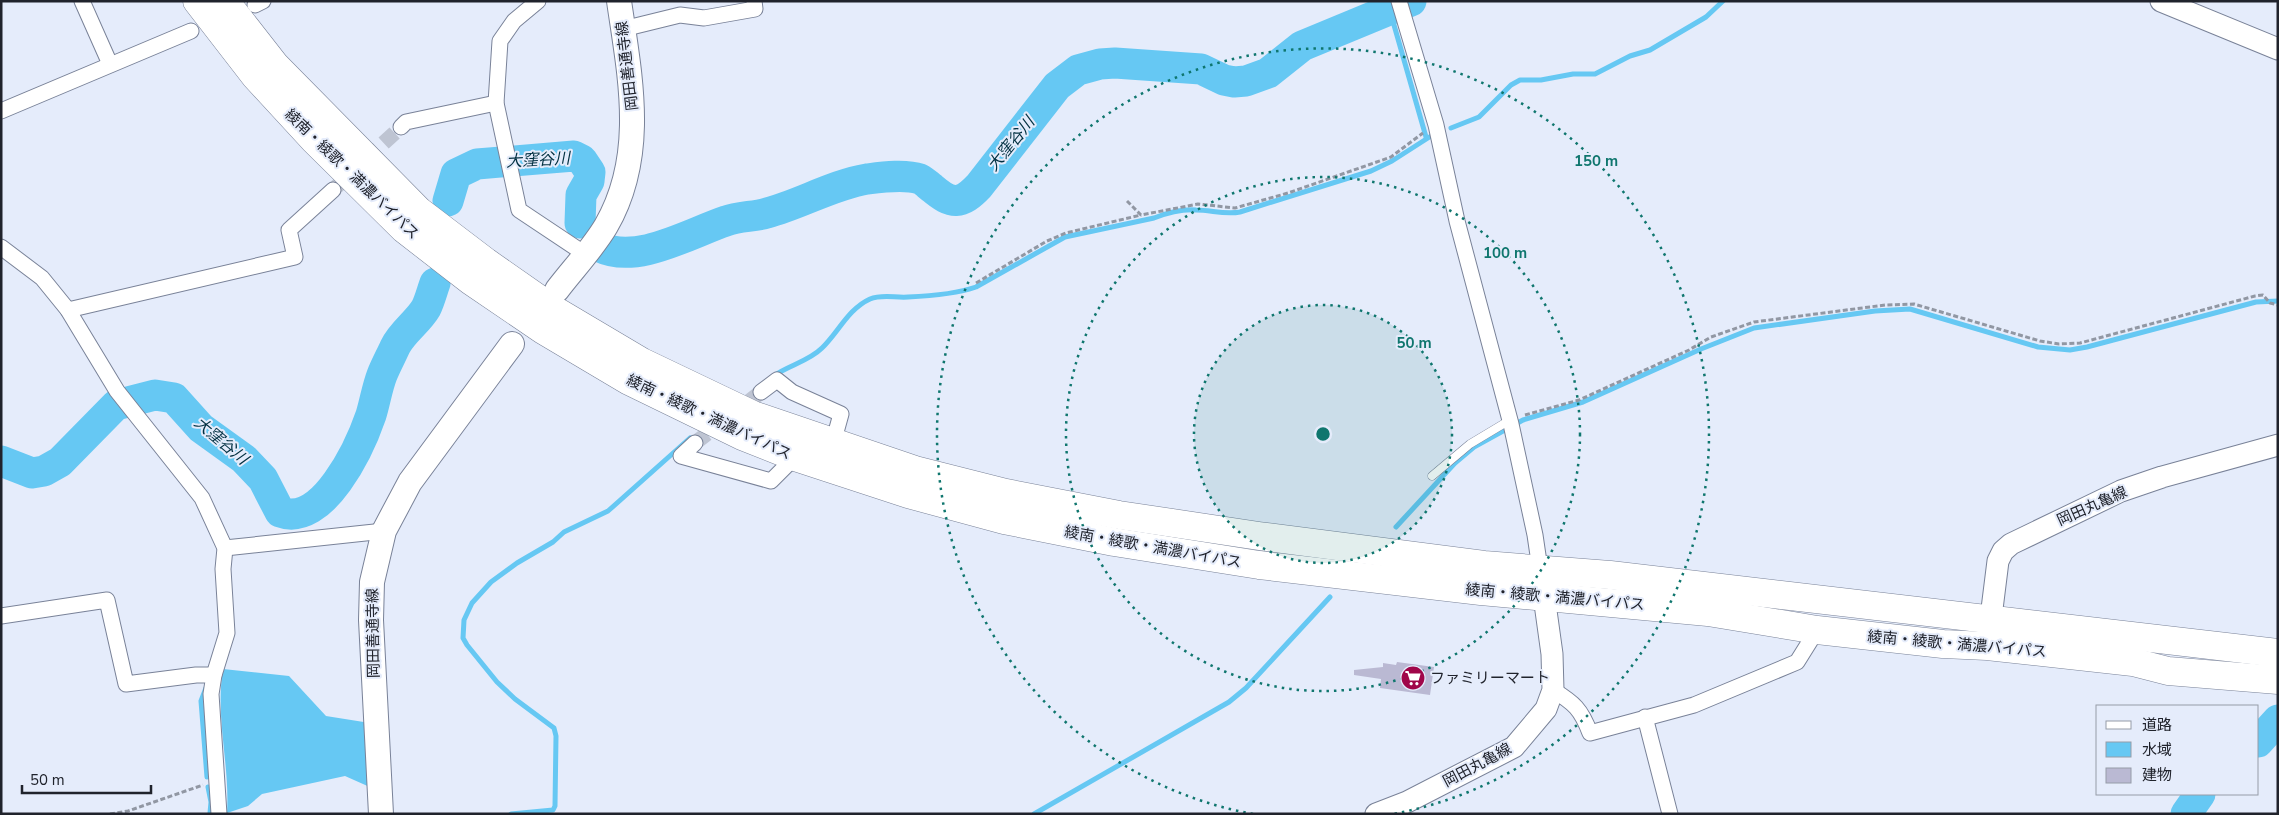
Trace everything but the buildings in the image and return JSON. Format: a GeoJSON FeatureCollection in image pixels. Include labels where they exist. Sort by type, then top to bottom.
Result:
{"type":"FeatureCollection","features":[{"type":"Feature","properties":{"kind":"highway","name":"綾南・綾歌・満濃バイパス"},"geometry":{"type":"LineString","coordinates":[[197,1],[255,76],[314,140],[404,228],[471,281],[543,330],[629,381],[742,436],[795,457],[908,494],[1004,520],[1114,542],[1259,566],[1708,612],[1816,630],[2133,662],[2168,671],[2278,680]]}},
{"type":"Feature","properties":{"kind":"highway","name":"綾南・綾歌・満濃バイパス"},"geometry":{"type":"LineString","coordinates":[[226,1],[275,65],[412,204],[486,262],[556,311],[642,362],[753,415],[915,470],[1006,493],[1119,515],[1259,536],[1484,565],[1610,575],[2278,653]]}},
{"type":"Feature","properties":{"kind":"main road","name":"岡田善通寺線"},"geometry":{"type":"LineString","coordinates":[[557,290],[606,226],[627,170],[632,141],[633,105],[619,1]]}},
{"type":"Feature","properties":{"kind":"main road"},"geometry":{"type":"LineString","coordinates":[[2161,1],[2278,49]]}},
{"type":"Feature","properties":{"kind":"main road","name":"岡田善通寺線"},"geometry":{"type":"LineString","coordinates":[[381,814],[371,620],[372,582],[384,531],[410,482],[512,344]]}},
{"type":"Feature","properties":{"kind":"main road","name":"岡田丸亀線"},"geometry":{"type":"LineString","coordinates":[[1987,646],[1998,560],[2003,551],[2011,544],[2121,491],[2162,477],[2278,445]]}},
{"type":"Feature","properties":{"kind":"main road","name":"岡田丸亀線"},"geometry":{"type":"LineString","coordinates":[[1376,814],[1407,802],[1514,747],[1546,709],[1553,690],[1552,654],[1540,569]]}},
{"type":"Feature","properties":{"kind":"street"},"geometry":{"type":"LineString","coordinates":[[82,1],[110,64]]}},
{"type":"Feature","properties":{"kind":"street"},"geometry":{"type":"LineString","coordinates":[[538,1],[514,21],[500,41],[496,103],[508,168],[519,210],[585,254]]}},
{"type":"Feature","properties":{"kind":"street"},"geometry":{"type":"LineString","coordinates":[[623,29],[680,15],[704,18],[755,9],[754,1]]}},
{"type":"Feature","properties":{"kind":"street"},"geometry":{"type":"LineString","coordinates":[[1401,6],[1436,125],[1457,221],[1511,425],[1535,535],[1540,569]]}},
{"type":"Feature","properties":{"kind":"street"},"geometry":{"type":"LineString","coordinates":[[1,111],[190,31]]}},
{"type":"Feature","properties":{"kind":"street"},"geometry":{"type":"LineString","coordinates":[[401,127],[406,122],[496,103]]}},
{"type":"Feature","properties":{"kind":"street"},"geometry":{"type":"LineString","coordinates":[[68,310],[295,257],[289,230],[334,190]]}},
{"type":"Feature","properties":{"kind":"street"},"geometry":{"type":"LineString","coordinates":[[1,247],[42,278],[68,310],[117,391],[202,498],[225,548],[223,569],[227,633],[214,675],[211,694],[220,814]]}},
{"type":"Feature","properties":{"kind":"street"},"geometry":{"type":"LineString","coordinates":[[761,392],[777,380],[792,392],[841,414],[833,443]]}},
{"type":"Feature","properties":{"kind":"street"},"geometry":{"type":"LineString","coordinates":[[695,443],[681,456],[771,481],[795,457]]}},
{"type":"Feature","properties":{"kind":"street"},"geometry":{"type":"LineString","coordinates":[[225,548],[384,531]]}},
{"type":"Feature","properties":{"kind":"street"},"geometry":{"type":"LineString","coordinates":[[1,616],[107,600],[126,684],[196,674],[214,675]]}},
{"type":"Feature","properties":{"kind":"street"},"geometry":{"type":"LineString","coordinates":[[1553,690],[1570,700],[1583,714],[1590,733],[1694,705],[1797,662],[1816,630]]}},
{"type":"Feature","properties":{"kind":"street"},"geometry":{"type":"LineString","coordinates":[[1645,718],[1670,814]]}},
{"type":"Feature","properties":{"kind":"lane"},"geometry":{"type":"LineString","coordinates":[[1432,476],[1470,444],[1511,425]]}},
{"type":"Feature","properties":{"kind":"path"},"geometry":{"type":"LineString","coordinates":[[976,283],[1047,241],[1066,233],[1198,204],[1235,208],[1288,193],[1391,157],[1423,134]]}},
{"type":"Feature","properties":{"kind":"path"},"geometry":{"type":"LineString","coordinates":[[1127,201],[1141,215]]}},
{"type":"Feature","properties":{"kind":"path"},"geometry":{"type":"LineString","coordinates":[[1511,425],[1579,400],[1689,350],[1711,337],[1754,322],[1885,305],[1914,304],[2040,341],[2066,344],[2080,343],[2255,296],[2262,295],[2270,303],[2278,305]]}},
{"type":"Feature","properties":{"kind":"path"},"geometry":{"type":"LineString","coordinates":[[110,814],[128,811],[218,780]]}},
{"type":"Feature","properties":{"kind":"water"},"geometry":{"type":"Polygon","coordinates":[[[223,669],[289,676],[326,716],[370,723],[372,788],[345,776],[262,794],[248,806],[227,813],[227,777],[221,705],[223,669]]]}},
{"type":"Feature","properties":{"kind":"waterway","name":"大窪谷川"},"geometry":{"type":"LineString","coordinates":[[600,247],[615,252],[647,250],[731,219],[767,213],[841,186],[867,179],[894,176],[914,177],[922,180],[945,198],[951,200],[961,199],[967,197],[979,186],[1057,86],[1078,70],[1100,64],[1115,63],[1201,69],[1224,80],[1234,82],[1246,81],[1268,73],[1302,46],[1411,1]]}},
{"type":"Feature","properties":{"kind":"waterway"},"geometry":{"type":"LineString","coordinates":[[1451,128],[1479,117],[1511,85],[1520,80],[1541,80],[1573,74],[1595,74],[1630,56],[1650,50],[1706,17],[1723,1]]}},
{"type":"Feature","properties":{"kind":"waterway"},"geometry":{"type":"LineString","coordinates":[[1390,11],[1426,137]]}},
{"type":"Feature","properties":{"kind":"waterway"},"geometry":{"type":"LineString","coordinates":[[772,377],[816,353],[828,342],[855,309],[870,299],[943,294],[976,287],[1065,237],[1180,211],[1240,212],[1371,171],[1392,161],[1431,136]]}},
{"type":"Feature","properties":{"kind":"waterway","name":"大窪谷川"},"geometry":{"type":"LineString","coordinates":[[448,201],[456,174],[477,164],[574,156],[582,160],[590,172],[589,181],[581,195],[580,223]]}},
{"type":"Feature","properties":{"kind":"waterway","name":"大窪谷川"},"geometry":{"type":"LineString","coordinates":[[1,461],[32,473],[44,471],[60,462],[116,405],[155,395],[174,398],[201,428],[244,459],[263,479],[280,512],[296,514],[311,508],[325,497],[338,482],[349,464],[366,429],[380,380],[387,364],[398,342],[426,308],[435,283]]}},
{"type":"Feature","properties":{"kind":"waterway"},"geometry":{"type":"LineString","coordinates":[[1396,527],[1455,463],[1474,447],[1523,420],[1583,402],[1701,349],[1754,328],[1875,311],[1910,309],[2038,347],[2070,350],[2256,302],[2278,301]]}},
{"type":"Feature","properties":{"kind":"waterway"},"geometry":{"type":"LineString","coordinates":[[511,814],[553,810],[555,806],[556,736],[554,728],[515,699],[497,682],[467,645],[463,638],[464,620],[472,603],[491,582],[517,563],[553,542],[564,532],[608,511],[690,438]]}},
{"type":"Feature","properties":{"kind":"waterway"},"geometry":{"type":"LineString","coordinates":[[1034,814],[1229,702],[1246,688],[1330,597]]}},
{"type":"Feature","properties":{"kind":"waterway"},"geometry":{"type":"LineString","coordinates":[[206,688],[201,701],[207,777]]}},
{"type":"Feature","properties":{"kind":"waterway"},"geometry":{"type":"LineString","coordinates":[[2259,741],[2278,720]]}},
{"type":"Feature","properties":{"kind":"waterway"},"geometry":{"type":"LineString","coordinates":[[208,787],[211,802],[210,813]]}},
{"type":"Feature","properties":{"kind":"waterway"},"geometry":{"type":"LineString","coordinates":[[2186,814],[2199,795]]}},
{"type":"Feature","properties":{"kind":"tunnel"},"geometry":{"type":"LineString","coordinates":[[333,190],[401,127]]}},
{"type":"Feature","properties":{"kind":"tunnel"},"geometry":{"type":"LineString","coordinates":[[695,443],[761,392]]}},
{"type":"Feature","properties":{"kind":"place","name":"ファミリーマート"},"geometry":{"type":"Point","coordinates":[1413,678]}}]}
